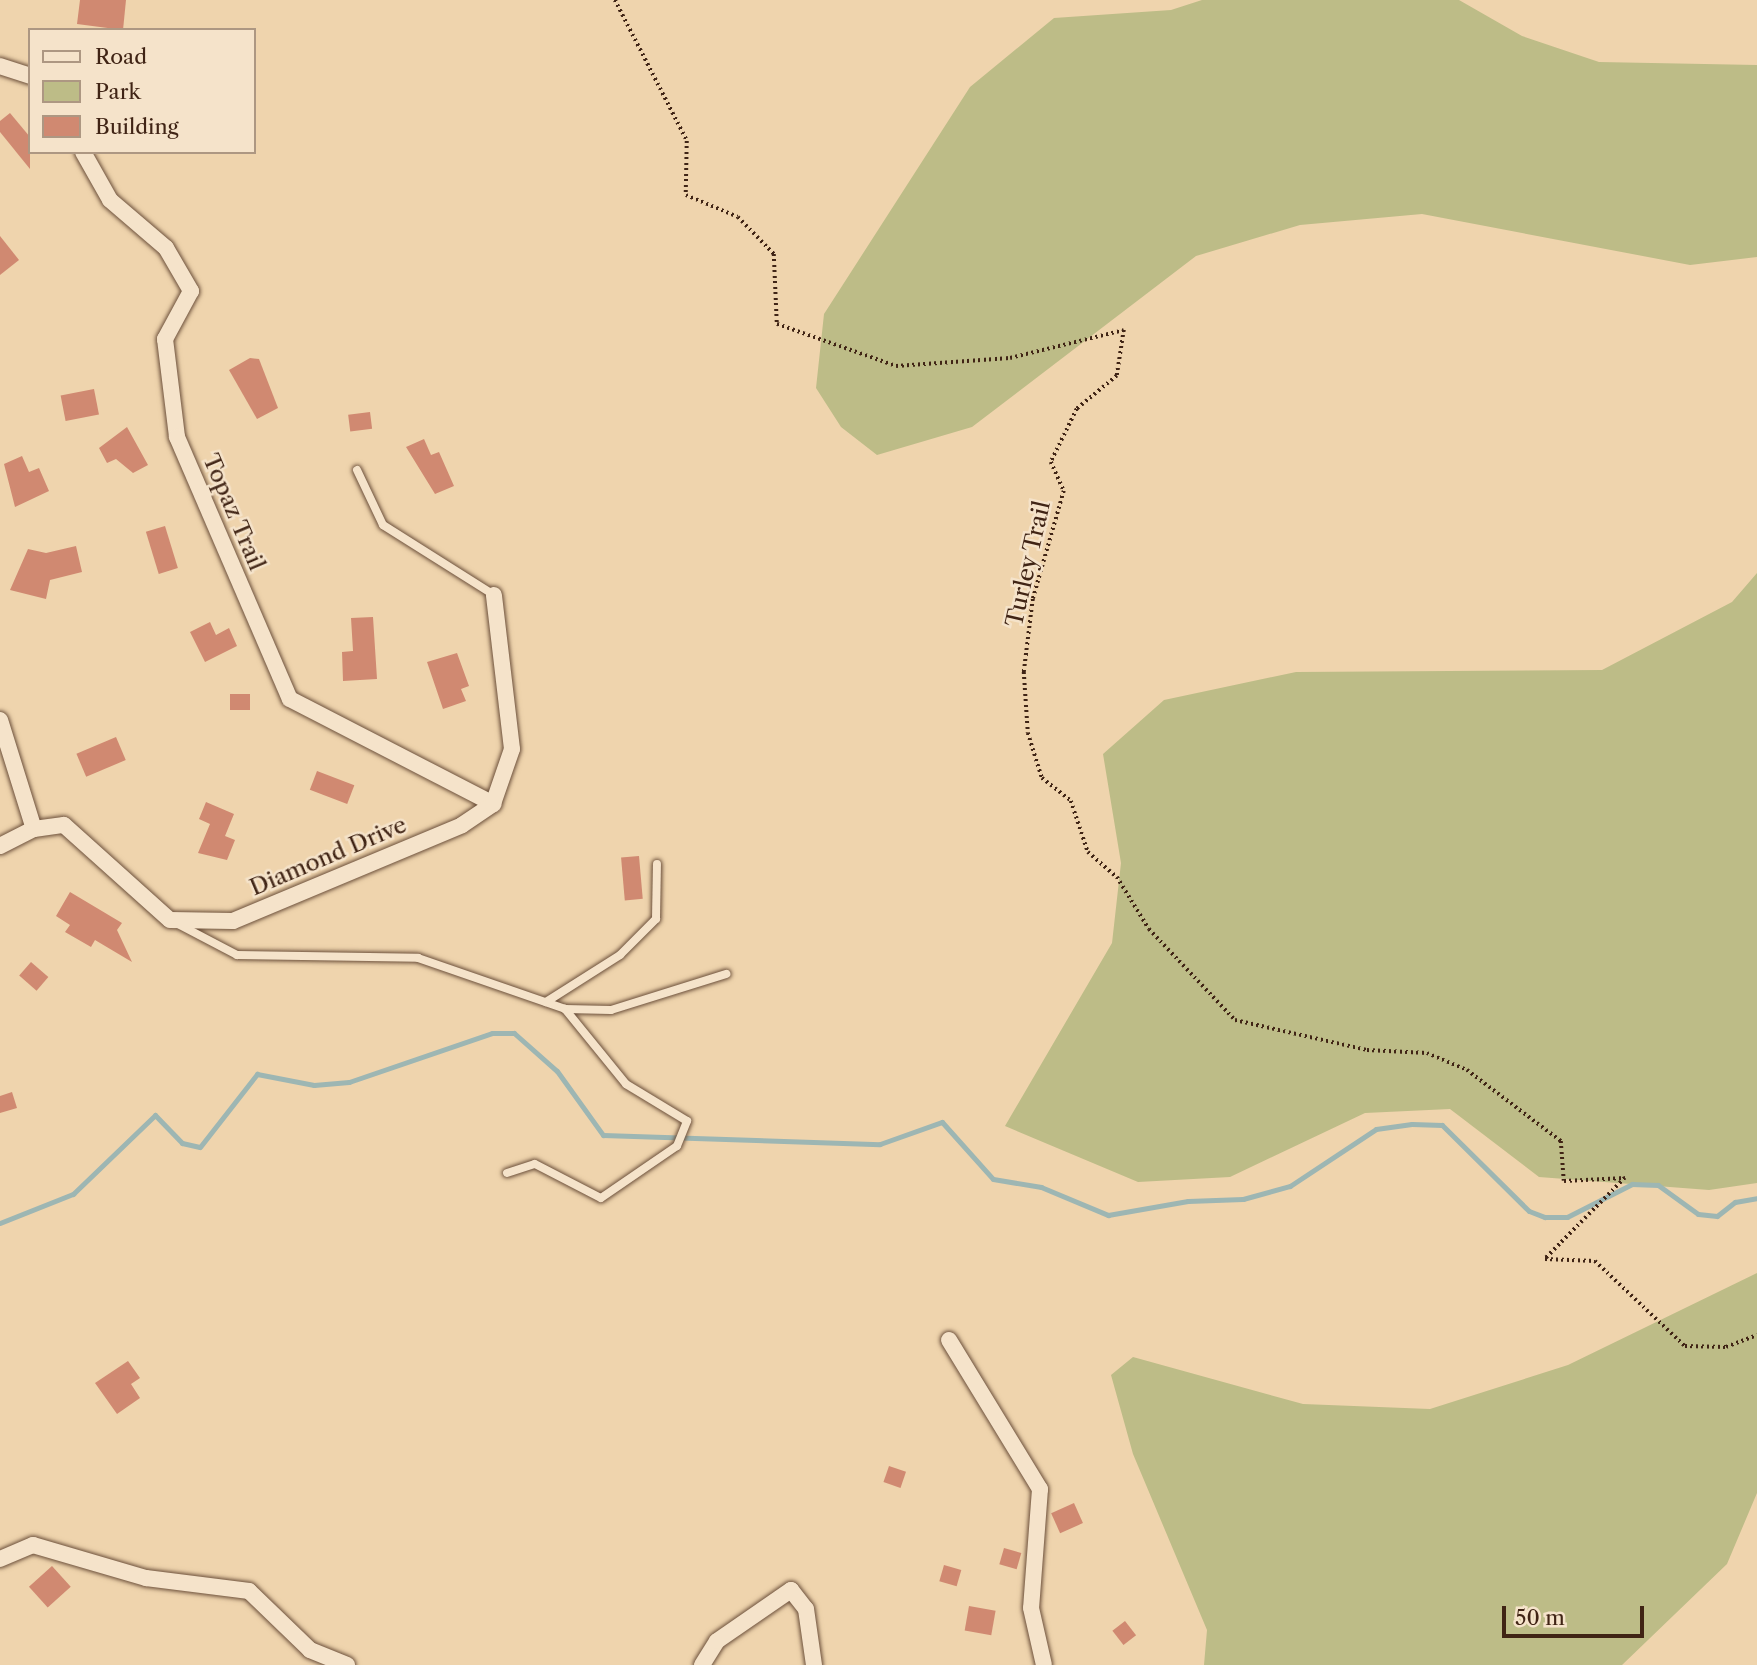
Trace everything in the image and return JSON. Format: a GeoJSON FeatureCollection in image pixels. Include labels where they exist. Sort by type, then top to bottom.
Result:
{"type":"FeatureCollection","features":[{"type":"Feature","properties":{"kind":"street"},"geometry":{"type":"LineString","coordinates":[[0,66],[28,75]]}},
{"type":"Feature","properties":{"kind":"street","name":"Topaz Trail"},"geometry":{"type":"LineString","coordinates":[[84,154],[110,200],[166,248],[191,291],[165,339],[177,437],[290,699],[494,804]]}},
{"type":"Feature","properties":{"kind":"street"},"geometry":{"type":"LineString","coordinates":[[494,804],[512,749],[495,595]]}},
{"type":"Feature","properties":{"kind":"street"},"geometry":{"type":"LineString","coordinates":[[0,720],[33,829]]}},
{"type":"Feature","properties":{"kind":"street","name":"Diamond Drive"},"geometry":{"type":"LineString","coordinates":[[170,920],[233,921],[462,825],[494,804]]}},
{"type":"Feature","properties":{"kind":"street"},"geometry":{"type":"LineString","coordinates":[[0,846],[33,829],[64,825],[170,920]]}},
{"type":"Feature","properties":{"kind":"street"},"geometry":{"type":"LineString","coordinates":[[949,1340],[1040,1489],[1031,1608],[1044,1665]]}},
{"type":"Feature","properties":{"kind":"street"},"geometry":{"type":"LineString","coordinates":[[0,1559],[33,1545],[146,1578],[249,1591],[310,1650],[347,1665]]}},
{"type":"Feature","properties":{"kind":"street"},"geometry":{"type":"LineString","coordinates":[[702,1665],[717,1641],[791,1590],[806,1609],[814,1665]]}},
{"type":"Feature","properties":{"kind":"lane"},"geometry":{"type":"LineString","coordinates":[[357,470],[383,525],[495,595]]}},
{"type":"Feature","properties":{"kind":"lane"},"geometry":{"type":"LineString","coordinates":[[546,1002],[620,955],[656,919],[657,864]]}},
{"type":"Feature","properties":{"kind":"lane"},"geometry":{"type":"LineString","coordinates":[[170,920],[237,955],[418,958],[565,1009],[611,1010],[726,974]]}},
{"type":"Feature","properties":{"kind":"lane"},"geometry":{"type":"LineString","coordinates":[[507,1173],[536,1164],[601,1198],[677,1146],[687,1121],[626,1084],[565,1009]]}},
{"type":"Feature","properties":{"kind":"path","name":"Turley Trail"},"geometry":{"type":"LineString","coordinates":[[614,0],[687,141],[686,195],[737,217],[774,254],[778,324],[896,366],[1010,358],[1124,330],[1117,376],[1077,409],[1051,462],[1063,491],[1033,599],[1024,672],[1028,733],[1042,778],[1071,801],[1088,852],[1117,877],[1149,929],[1235,1020],[1367,1050],[1427,1053],[1467,1070],[1561,1141],[1564,1181],[1625,1178],[1545,1259],[1595,1261],[1685,1346],[1726,1347],[1757,1335]]}},
{"type":"Feature","properties":{"kind":"green space"},"geometry":{"type":"Polygon","coordinates":[[[1202,0],[1459,0],[1522,36],[1599,62],[1757,65],[1757,257],[1690,265],[1422,214],[1300,225],[1196,256],[972,427],[877,455],[841,427],[816,388],[824,314],[970,87],[1054,18],[1171,10],[1202,0]]]}},
{"type":"Feature","properties":{"kind":"green space"},"geometry":{"type":"Polygon","coordinates":[[[1757,573],[1757,1183],[1709,1190],[1539,1177],[1450,1109],[1365,1113],[1230,1177],[1138,1182],[1005,1126],[1112,943],[1121,863],[1103,754],[1164,700],[1296,672],[1602,670],[1732,602],[1757,573]]]}},
{"type":"Feature","properties":{"kind":"green space"},"geometry":{"type":"Polygon","coordinates":[[[1757,1273],[1757,1493],[1727,1564],[1622,1665],[1204,1665],[1207,1630],[1133,1454],[1111,1375],[1133,1357],[1303,1404],[1430,1409],[1568,1365],[1757,1273]]]}},
{"type":"Feature","properties":{"kind":"building"},"geometry":{"type":"Polygon","coordinates":[[[80,0],[126,0],[123,28],[77,24],[80,0]]]}},
{"type":"Feature","properties":{"kind":"building"},"geometry":{"type":"Polygon","coordinates":[[[10,113],[28,135],[30,169],[0,132],[0,121],[10,113]]]}},
{"type":"Feature","properties":{"kind":"building"},"geometry":{"type":"Polygon","coordinates":[[[0,236],[19,260],[0,275],[0,236]]]}},
{"type":"Feature","properties":{"kind":"building"},"geometry":{"type":"Polygon","coordinates":[[[250,358],[259,359],[278,408],[257,419],[229,370],[250,358]]]}},
{"type":"Feature","properties":{"kind":"building"},"geometry":{"type":"Polygon","coordinates":[[[94,389],[99,415],[66,421],[61,395],[94,389]]]}},
{"type":"Feature","properties":{"kind":"building"},"geometry":{"type":"Polygon","coordinates":[[[370,412],[372,429],[350,432],[348,415],[370,412]]]}},
{"type":"Feature","properties":{"kind":"building"},"geometry":{"type":"Polygon","coordinates":[[[127,427],[148,465],[133,473],[116,459],[107,463],[99,448],[127,427]]]}},
{"type":"Feature","properties":{"kind":"building"},"geometry":{"type":"Polygon","coordinates":[[[424,439],[431,455],[439,452],[454,486],[435,494],[406,447],[424,439]]]}},
{"type":"Feature","properties":{"kind":"building"},"geometry":{"type":"Polygon","coordinates":[[[22,456],[29,472],[39,468],[49,491],[15,507],[4,464],[22,456]]]}},
{"type":"Feature","properties":{"kind":"building"},"geometry":{"type":"Polygon","coordinates":[[[165,526],[178,568],[159,574],[146,532],[165,526]]]}},
{"type":"Feature","properties":{"kind":"building"},"geometry":{"type":"Polygon","coordinates":[[[76,546],[82,572],[50,580],[46,599],[10,590],[28,549],[46,553],[76,546]]]}},
{"type":"Feature","properties":{"kind":"building"},"geometry":{"type":"Polygon","coordinates":[[[373,617],[377,679],[343,681],[342,652],[353,651],[351,618],[373,617]]]}},
{"type":"Feature","properties":{"kind":"building"},"geometry":{"type":"Polygon","coordinates":[[[210,622],[216,635],[229,628],[237,646],[205,662],[190,632],[210,622]]]}},
{"type":"Feature","properties":{"kind":"building"},"geometry":{"type":"Polygon","coordinates":[[[457,653],[469,686],[461,689],[466,701],[443,709],[427,662],[457,653]]]}},
{"type":"Feature","properties":{"kind":"building"},"geometry":{"type":"Polygon","coordinates":[[[230,694],[250,694],[250,710],[230,710],[230,694]]]}},
{"type":"Feature","properties":{"kind":"building"},"geometry":{"type":"Polygon","coordinates":[[[116,737],[126,760],[86,777],[76,754],[116,737]]]}},
{"type":"Feature","properties":{"kind":"building"},"geometry":{"type":"Polygon","coordinates":[[[317,771],[354,785],[347,804],[310,790],[317,771]]]}},
{"type":"Feature","properties":{"kind":"building"},"geometry":{"type":"Polygon","coordinates":[[[206,802],[234,814],[225,836],[235,840],[227,860],[198,853],[210,824],[199,819],[206,802]]]}},
{"type":"Feature","properties":{"kind":"building"},"geometry":{"type":"Polygon","coordinates":[[[639,856],[643,899],[625,900],[621,858],[639,856]]]}},
{"type":"Feature","properties":{"kind":"building"},"geometry":{"type":"Polygon","coordinates":[[[70,892],[122,923],[117,930],[132,962],[95,940],[91,947],[65,932],[70,925],[56,916],[70,892]]]}},
{"type":"Feature","properties":{"kind":"building"},"geometry":{"type":"Polygon","coordinates":[[[31,962],[48,977],[37,991],[19,976],[31,962]]]}},
{"type":"Feature","properties":{"kind":"building"},"geometry":{"type":"Polygon","coordinates":[[[12,1092],[17,1108],[0,1113],[0,1096],[12,1092]]]}},
{"type":"Feature","properties":{"kind":"building"},"geometry":{"type":"Polygon","coordinates":[[[128,1361],[140,1378],[131,1384],[140,1398],[117,1414],[95,1383],[128,1361]]]}},
{"type":"Feature","properties":{"kind":"building"},"geometry":{"type":"Polygon","coordinates":[[[889,1466],[906,1472],[900,1488],[883,1482],[889,1466]]]}},
{"type":"Feature","properties":{"kind":"building"},"geometry":{"type":"Polygon","coordinates":[[[1074,1503],[1083,1523],[1060,1533],[1051,1513],[1074,1503]]]}},
{"type":"Feature","properties":{"kind":"building"},"geometry":{"type":"Polygon","coordinates":[[[1004,1548],[1021,1553],[1017,1569],[999,1564],[1004,1548]]]}},
{"type":"Feature","properties":{"kind":"building"},"geometry":{"type":"Polygon","coordinates":[[[944,1565],[961,1570],[957,1586],[939,1581],[944,1565]]]}},
{"type":"Feature","properties":{"kind":"building"},"geometry":{"type":"Polygon","coordinates":[[[52,1566],[71,1587],[48,1608],[29,1587],[52,1566]]]}},
{"type":"Feature","properties":{"kind":"building"},"geometry":{"type":"Polygon","coordinates":[[[969,1606],[996,1611],[991,1635],[965,1631],[969,1606]]]}},
{"type":"Feature","properties":{"kind":"building"},"geometry":{"type":"Polygon","coordinates":[[[1125,1621],[1136,1635],[1123,1645],[1112,1631],[1125,1621]]]}},
{"type":"Feature","properties":{"kind":"waterway"},"geometry":{"type":"LineString","coordinates":[[0,1223],[73,1194],[155,1115],[182,1143],[200,1147],[257,1074],[314,1085],[349,1082],[492,1033],[514,1033],[557,1071],[603,1135],[880,1144],[942,1122],[993,1179],[1041,1187],[1108,1215],[1188,1201],[1243,1199],[1290,1186],[1376,1129],[1412,1124],[1442,1125],[1529,1211],[1545,1217],[1567,1217],[1632,1184],[1658,1185],[1698,1214],[1717,1216],[1735,1202],[1757,1198]]}}]}
